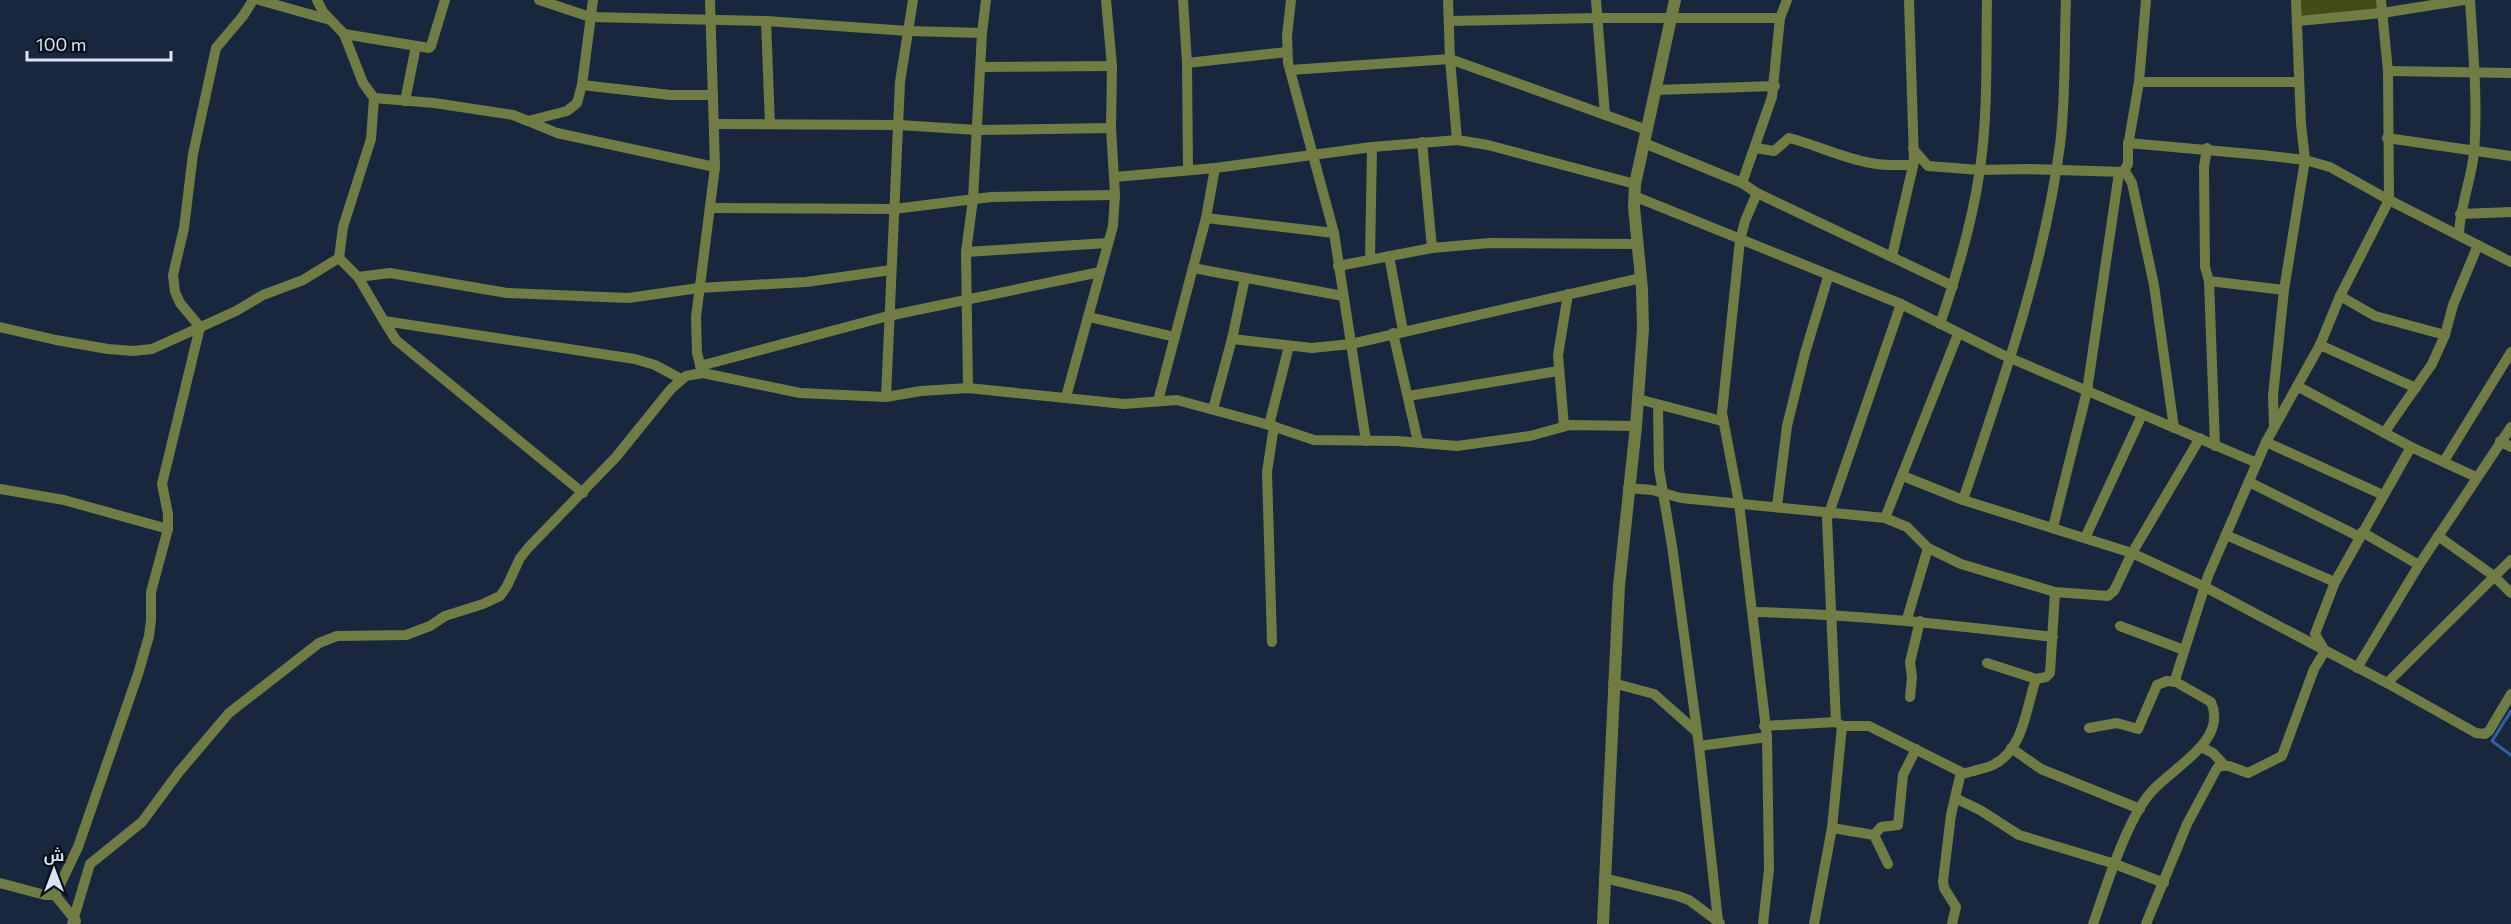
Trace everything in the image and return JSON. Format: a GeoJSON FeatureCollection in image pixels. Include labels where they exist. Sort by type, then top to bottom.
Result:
{"type":"FeatureCollection","features":[{"type":"Feature","properties":{"kind":"street"},"geometry":{"type":"LineString","coordinates":[[200,327],[180,303],[175,292],[173,275],[184,228],[194,154],[216,48],[253,0]]}},
{"type":"Feature","properties":{"kind":"street"},"geometry":{"type":"LineString","coordinates":[[259,0],[330,20]]}},
{"type":"Feature","properties":{"kind":"street"},"geometry":{"type":"LineString","coordinates":[[317,0],[330,20],[344,34],[363,82],[374,98],[371,139],[343,227],[339,258]]}},
{"type":"Feature","properties":{"kind":"street"},"geometry":{"type":"LineString","coordinates":[[344,34],[425,48],[431,46],[445,0]]}},
{"type":"Feature","properties":{"kind":"street"},"geometry":{"type":"LineString","coordinates":[[539,0],[590,17],[766,21],[908,31],[982,33]]}},
{"type":"Feature","properties":{"kind":"street"},"geometry":{"type":"LineString","coordinates":[[528,121],[567,111],[577,103],[582,85],[592,0]]}},
{"type":"Feature","properties":{"kind":"street"},"geometry":{"type":"LineString","coordinates":[[702,370],[696,339],[699,288],[715,167],[716,124],[710,0]]}},
{"type":"Feature","properties":{"kind":"street"},"geometry":{"type":"LineString","coordinates":[[886,397],[900,82],[913,0]]}},
{"type":"Feature","properties":{"kind":"street"},"geometry":{"type":"LineString","coordinates":[[968,388],[966,252],[974,199],[982,33],[986,0]]}},
{"type":"Feature","properties":{"kind":"street"},"geometry":{"type":"LineString","coordinates":[[1066,397],[1113,226],[1116,195],[1111,128],[1112,66],[1106,0]]}},
{"type":"Feature","properties":{"kind":"street"},"geometry":{"type":"LineString","coordinates":[[1183,0],[1187,63],[1188,170]]}},
{"type":"Feature","properties":{"kind":"street"},"geometry":{"type":"LineString","coordinates":[[1292,0],[1287,36],[1290,70],[1334,233],[1366,441]]}},
{"type":"Feature","properties":{"kind":"street"},"geometry":{"type":"LineString","coordinates":[[1448,0],[1450,60],[1457,140]]}},
{"type":"Feature","properties":{"kind":"street"},"geometry":{"type":"LineString","coordinates":[[1596,0],[1605,115]]}},
{"type":"Feature","properties":{"kind":"street"},"geometry":{"type":"LineString","coordinates":[[1603,924],[1620,575],[1636,426],[1643,329],[1634,190],[1675,0]]}},
{"type":"Feature","properties":{"kind":"street"},"geometry":{"type":"LineString","coordinates":[[1742,183],[1756,148],[1775,86],[1780,18],[1787,0]]}},
{"type":"Feature","properties":{"kind":"street"},"geometry":{"type":"LineString","coordinates":[[1892,256],[1913,165],[1910,0]]}},
{"type":"Feature","properties":{"kind":"street"},"geometry":{"type":"LineString","coordinates":[[1940,324],[1953,286],[1980,170],[1985,100],[1987,0]]}},
{"type":"Feature","properties":{"kind":"street"},"geometry":{"type":"LineString","coordinates":[[1963,500],[2011,358],[2043,237],[2056,170],[2064,100],[2066,0]]}},
{"type":"Feature","properties":{"kind":"street"},"geometry":{"type":"LineString","coordinates":[[2053,527],[2086,391],[2122,172],[2128,164],[2128,143],[2139,82],[2146,0]]}},
{"type":"Feature","properties":{"kind":"street"},"geometry":{"type":"LineString","coordinates":[[2274,426],[2273,396],[2284,290],[2305,160],[2296,0]]}},
{"type":"Feature","properties":{"kind":"street"},"geometry":{"type":"LineString","coordinates":[[2175,682],[2205,587],[2266,441],[2320,345],[2340,296],[2389,200],[2388,71],[2381,0]]}},
{"type":"Feature","properties":{"kind":"street"},"geometry":{"type":"LineString","coordinates":[[2298,21],[2382,13],[2464,0]]}},
{"type":"Feature","properties":{"kind":"street"},"geometry":{"type":"LineString","coordinates":[[2459,234],[2460,214],[2474,150],[2475,71],[2470,0]]}},
{"type":"Feature","properties":{"kind":"street"},"geometry":{"type":"LineString","coordinates":[[1449,21],[1780,18]]}},
{"type":"Feature","properties":{"kind":"street"},"geometry":{"type":"LineString","coordinates":[[766,21],[770,124]]}},
{"type":"Feature","properties":{"kind":"street"},"geometry":{"type":"LineString","coordinates":[[405,101],[416,46]]}},
{"type":"Feature","properties":{"kind":"street"},"geometry":{"type":"LineString","coordinates":[[1187,63],[1287,52]]}},
{"type":"Feature","properties":{"kind":"street"},"geometry":{"type":"LineString","coordinates":[[1290,70],[1450,60],[1647,130]]}},
{"type":"Feature","properties":{"kind":"street"},"geometry":{"type":"LineString","coordinates":[[982,66],[1112,66]]}},
{"type":"Feature","properties":{"kind":"street"},"geometry":{"type":"LineString","coordinates":[[2388,71],[2511,73]]}},
{"type":"Feature","properties":{"kind":"street"},"geometry":{"type":"LineString","coordinates":[[2139,82],[2299,82]]}},
{"type":"Feature","properties":{"kind":"street"},"geometry":{"type":"LineString","coordinates":[[582,85],[670,95],[713,96]]}},
{"type":"Feature","properties":{"kind":"street"},"geometry":{"type":"LineString","coordinates":[[1655,90],[1775,86]]}},
{"type":"Feature","properties":{"kind":"street"},"geometry":{"type":"LineString","coordinates":[[374,98],[513,115],[557,133],[715,167]]}},
{"type":"Feature","properties":{"kind":"street"},"geometry":{"type":"LineString","coordinates":[[716,124],[899,125],[977,130],[1111,128]]}},
{"type":"Feature","properties":{"kind":"street"},"geometry":{"type":"LineString","coordinates":[[1756,148],[1774,151],[1789,138],[1818,145],[1843,156],[1870,163],[1913,165]]}},
{"type":"Feature","properties":{"kind":"street"},"geometry":{"type":"LineString","coordinates":[[2387,138],[2511,156]]}},
{"type":"Feature","properties":{"kind":"street"},"geometry":{"type":"LineString","coordinates":[[1115,177],[1215,168],[1422,142],[1457,140],[1488,145],[1634,190],[1740,240],[1828,277],[1901,304],[1958,334],[2011,358],[2257,464]]}},
{"type":"Feature","properties":{"kind":"street"},"geometry":{"type":"LineString","coordinates":[[1422,142],[1432,248]]}},
{"type":"Feature","properties":{"kind":"street"},"geometry":{"type":"LineString","coordinates":[[1644,143],[1742,183],[1757,193],[1953,286]]}},
{"type":"Feature","properties":{"kind":"street"},"geometry":{"type":"LineString","coordinates":[[2128,143],[2206,148],[2305,160],[2330,167],[2389,200],[2511,262]]}},
{"type":"Feature","properties":{"kind":"street"},"geometry":{"type":"LineString","coordinates":[[1370,259],[1372,147]]}},
{"type":"Feature","properties":{"kind":"street"},"geometry":{"type":"LineString","coordinates":[[2206,148],[2204,167],[2205,267],[2209,281],[2215,446]]}},
{"type":"Feature","properties":{"kind":"street"},"geometry":{"type":"LineString","coordinates":[[1913,149],[1928,166],[1980,170],[2122,172],[2132,183],[2154,285],[2174,428]]}},
{"type":"Feature","properties":{"kind":"street"},"geometry":{"type":"LineString","coordinates":[[1158,401],[1206,218],[1215,168]]}},
{"type":"Feature","properties":{"kind":"street"},"geometry":{"type":"LineString","coordinates":[[1757,193],[1740,240],[1722,421],[1739,503],[1766,732],[1768,869],[1763,924]]}},
{"type":"Feature","properties":{"kind":"street"},"geometry":{"type":"LineString","coordinates":[[711,208],[894,209],[974,199],[1116,195]]}},
{"type":"Feature","properties":{"kind":"street"},"geometry":{"type":"LineString","coordinates":[[2460,214],[2511,213]]}},
{"type":"Feature","properties":{"kind":"street"},"geometry":{"type":"LineString","coordinates":[[1206,218],[1334,233]]}},
{"type":"Feature","properties":{"kind":"street"},"geometry":{"type":"LineString","coordinates":[[1338,266],[1432,248],[1516,242],[1638,244]]}},
{"type":"Feature","properties":{"kind":"street"},"geometry":{"type":"LineString","coordinates":[[966,252],[1108,243]]}},
{"type":"Feature","properties":{"kind":"street"},"geometry":{"type":"LineString","coordinates":[[2384,433],[2432,364],[2445,335],[2453,304],[2478,245]]}},
{"type":"Feature","properties":{"kind":"street"},"geometry":{"type":"LineString","coordinates":[[1389,256],[1398,332],[1418,442]]}},
{"type":"Feature","properties":{"kind":"street"},"geometry":{"type":"LineString","coordinates":[[0,327],[56,340],[133,351],[152,350],[236,311],[263,295],[303,280],[339,258]]}},
{"type":"Feature","properties":{"kind":"street"},"geometry":{"type":"LineString","coordinates":[[339,258],[358,277],[396,340],[583,493]]}},
{"type":"Feature","properties":{"kind":"street"},"geometry":{"type":"LineString","coordinates":[[1193,268],[1343,296]]}},
{"type":"Feature","properties":{"kind":"street"},"geometry":{"type":"LineString","coordinates":[[358,277],[390,273],[507,293],[628,298],[699,288],[788,283],[891,270]]}},
{"type":"Feature","properties":{"kind":"street"},"geometry":{"type":"LineString","coordinates":[[74,922],[90,864],[142,822],[229,713],[319,643],[337,636],[406,634],[430,626],[445,616],[500,596],[520,558],[583,493],[681,379],[702,370],[888,316],[1100,272]]}},
{"type":"Feature","properties":{"kind":"street"},"geometry":{"type":"LineString","coordinates":[[1777,506],[1787,426],[1805,353],[1828,277]]}},
{"type":"Feature","properties":{"kind":"street"},"geometry":{"type":"LineString","coordinates":[[1213,409],[1232,339],[1245,278]]}},
{"type":"Feature","properties":{"kind":"street"},"geometry":{"type":"LineString","coordinates":[[1232,339],[1312,348],[1351,344],[1641,278]]}},
{"type":"Feature","properties":{"kind":"street"},"geometry":{"type":"LineString","coordinates":[[2209,281],[2284,290]]}},
{"type":"Feature","properties":{"kind":"street"},"geometry":{"type":"LineString","coordinates":[[1564,426],[1558,371],[1558,344],[1568,294]]}},
{"type":"Feature","properties":{"kind":"street"},"geometry":{"type":"LineString","coordinates":[[2340,296],[2375,316],[2445,335]]}},
{"type":"Feature","properties":{"kind":"street"},"geometry":{"type":"LineString","coordinates":[[1814,924],[1832,828],[1839,724],[1830,613],[1826,529],[1828,511],[1901,304]]}},
{"type":"Feature","properties":{"kind":"street"},"geometry":{"type":"LineString","coordinates":[[1089,317],[1174,337]]}},
{"type":"Feature","properties":{"kind":"street"},"geometry":{"type":"LineString","coordinates":[[384,321],[635,359],[656,365],[681,379]]}},
{"type":"Feature","properties":{"kind":"street"},"geometry":{"type":"LineString","coordinates":[[55,895],[78,847],[138,674],[151,620],[151,592],[168,529],[168,514],[162,484],[200,327]]}},
{"type":"Feature","properties":{"kind":"street"},"geometry":{"type":"LineString","coordinates":[[1885,518],[1958,334]]}},
{"type":"Feature","properties":{"kind":"street"},"geometry":{"type":"LineString","coordinates":[[2320,345],[2416,388]]}},
{"type":"Feature","properties":{"kind":"street"},"geometry":{"type":"LineString","coordinates":[[1272,642],[1267,472],[1271,425],[1289,346]]}},
{"type":"Feature","properties":{"kind":"street"},"geometry":{"type":"LineString","coordinates":[[2444,461],[2511,352]]}},
{"type":"Feature","properties":{"kind":"street"},"geometry":{"type":"LineString","coordinates":[[702,370],[790,392],[886,397],[921,391],[968,388],[1136,404],[1177,400],[1271,425],[1302,438],[1314,440],[1418,442],[1457,446],[1538,434],[1564,426],[1636,426]]}},
{"type":"Feature","properties":{"kind":"street"},"geometry":{"type":"LineString","coordinates":[[1408,396],[1558,371]]}},
{"type":"Feature","properties":{"kind":"street"},"geometry":{"type":"LineString","coordinates":[[2297,386],[2411,447],[2476,477]]}},
{"type":"Feature","properties":{"kind":"street"},"geometry":{"type":"LineString","coordinates":[[1638,399],[1722,421]]}},
{"type":"Feature","properties":{"kind":"street"},"geometry":{"type":"LineString","coordinates":[[1658,406],[1659,469],[1672,546],[1699,746],[1720,923]]}},
{"type":"Feature","properties":{"kind":"street"},"geometry":{"type":"LineString","coordinates":[[2085,538],[2142,415]]}},
{"type":"Feature","properties":{"kind":"street"},"geometry":{"type":"LineString","coordinates":[[2357,668],[2419,565],[2511,427]]}},
{"type":"Feature","properties":{"kind":"street"},"geometry":{"type":"LineString","coordinates":[[1628,488],[1643,488],[1663,495],[1885,518],[1907,527],[1928,548],[1961,564],[2055,592],[2108,596],[2114,591],[2132,553],[2200,438]]}},
{"type":"Feature","properties":{"kind":"street"},"geometry":{"type":"LineString","coordinates":[[2266,441],[2384,495]]}},
{"type":"Feature","properties":{"kind":"street"},"geometry":{"type":"LineString","coordinates":[[2500,441],[2511,447]]}},
{"type":"Feature","properties":{"kind":"street"},"geometry":{"type":"LineString","coordinates":[[2325,651],[2315,634],[2335,582],[2411,447]]}},
{"type":"Feature","properties":{"kind":"street"},"geometry":{"type":"LineString","coordinates":[[1903,476],[1963,500],[2132,553],[2205,587],[2481,735],[2489,731],[2511,694]]}},
{"type":"Feature","properties":{"kind":"street"},"geometry":{"type":"LineString","coordinates":[[2249,483],[2361,535],[2419,565]]}},
{"type":"Feature","properties":{"kind":"street"},"geometry":{"type":"LineString","coordinates":[[0,489],[64,500],[168,529]]}},
{"type":"Feature","properties":{"kind":"street"},"geometry":{"type":"LineString","coordinates":[[2226,535],[2335,582]]}},
{"type":"Feature","properties":{"kind":"street"},"geometry":{"type":"LineString","coordinates":[[2438,536],[2494,576],[2511,592]]}},
{"type":"Feature","properties":{"kind":"street"},"geometry":{"type":"LineString","coordinates":[[1907,619],[1928,548]]}},
{"type":"Feature","properties":{"kind":"street"},"geometry":{"type":"LineString","coordinates":[[2386,683],[2511,560]]}},
{"type":"Feature","properties":{"kind":"street"},"geometry":{"type":"LineString","coordinates":[[1988,663],[2036,679],[2046,677],[2050,673],[2055,592]]}},
{"type":"Feature","properties":{"kind":"street"},"geometry":{"type":"LineString","coordinates":[[1753,612],[1830,613],[1907,619],[2053,637]]}},
{"type":"Feature","properties":{"kind":"street"},"geometry":{"type":"LineString","coordinates":[[1910,697],[1912,677],[1910,662],[1920,621]]}},
{"type":"Feature","properties":{"kind":"street"},"geometry":{"type":"LineString","coordinates":[[2120,626],[2184,650]]}},
{"type":"Feature","properties":{"kind":"street"},"geometry":{"type":"LineString","coordinates":[[2201,747],[2213,753],[2224,765],[2248,773],[2282,756],[2314,669],[2325,651]]}},
{"type":"Feature","properties":{"kind":"street"},"geometry":{"type":"LineString","coordinates":[[1699,746],[1766,732],[1839,724],[1869,726],[1962,774],[1992,766],[2012,748],[2023,728],[2027,705],[2036,679]]}},
{"type":"Feature","properties":{"kind":"street"},"geometry":{"type":"LineString","coordinates":[[2089,728],[2117,723],[2138,729],[2160,682],[2175,682],[2211,702],[2214,708],[2213,731],[2201,747],[2152,791],[2140,809],[2115,864],[2093,924]]}},
{"type":"Feature","properties":{"kind":"street"},"geometry":{"type":"LineString","coordinates":[[1614,683],[1654,694],[1697,732]]}},
{"type":"Feature","properties":{"kind":"street"},"geometry":{"type":"LineString","coordinates":[[2012,748],[2041,769],[2140,809]]}},
{"type":"Feature","properties":{"kind":"street"},"geometry":{"type":"LineString","coordinates":[[1874,835],[1881,827],[1898,825],[1903,775],[1916,749]]}},
{"type":"Feature","properties":{"kind":"street"},"geometry":{"type":"LineString","coordinates":[[2146,924],[2196,806],[2216,770],[2224,765]]}},
{"type":"Feature","properties":{"kind":"street"},"geometry":{"type":"LineString","coordinates":[[1952,924],[1956,907],[1944,888],[1943,881],[1955,798],[1962,774]]}},
{"type":"Feature","properties":{"kind":"street"},"geometry":{"type":"LineString","coordinates":[[1955,798],[1980,810],[2019,835],[2115,864],[2164,883]]}},
{"type":"Feature","properties":{"kind":"street"},"geometry":{"type":"LineString","coordinates":[[1832,828],[1874,835]]}},
{"type":"Feature","properties":{"kind":"street"},"geometry":{"type":"LineString","coordinates":[[1874,835],[1888,864]]}},
{"type":"Feature","properties":{"kind":"street"},"geometry":{"type":"LineString","coordinates":[[1604,878],[1689,900],[1720,923]]}},
{"type":"Feature","properties":{"kind":"street"},"geometry":{"type":"LineString","coordinates":[[0,883],[45,895],[55,895]]}},
{"type":"Feature","properties":{"kind":"street"},"geometry":{"type":"LineString","coordinates":[[55,895],[74,922]]}},
{"type":"Feature","properties":{"kind":"green space"},"geometry":{"type":"Polygon","coordinates":[[[2296,0],[2381,0],[2382,9],[2298,16],[2296,0]]]}},
{"type":"Feature","properties":{"kind":"waterway"},"geometry":{"type":"LineString","coordinates":[[2511,711],[2492,741],[2511,755]]}}]}
